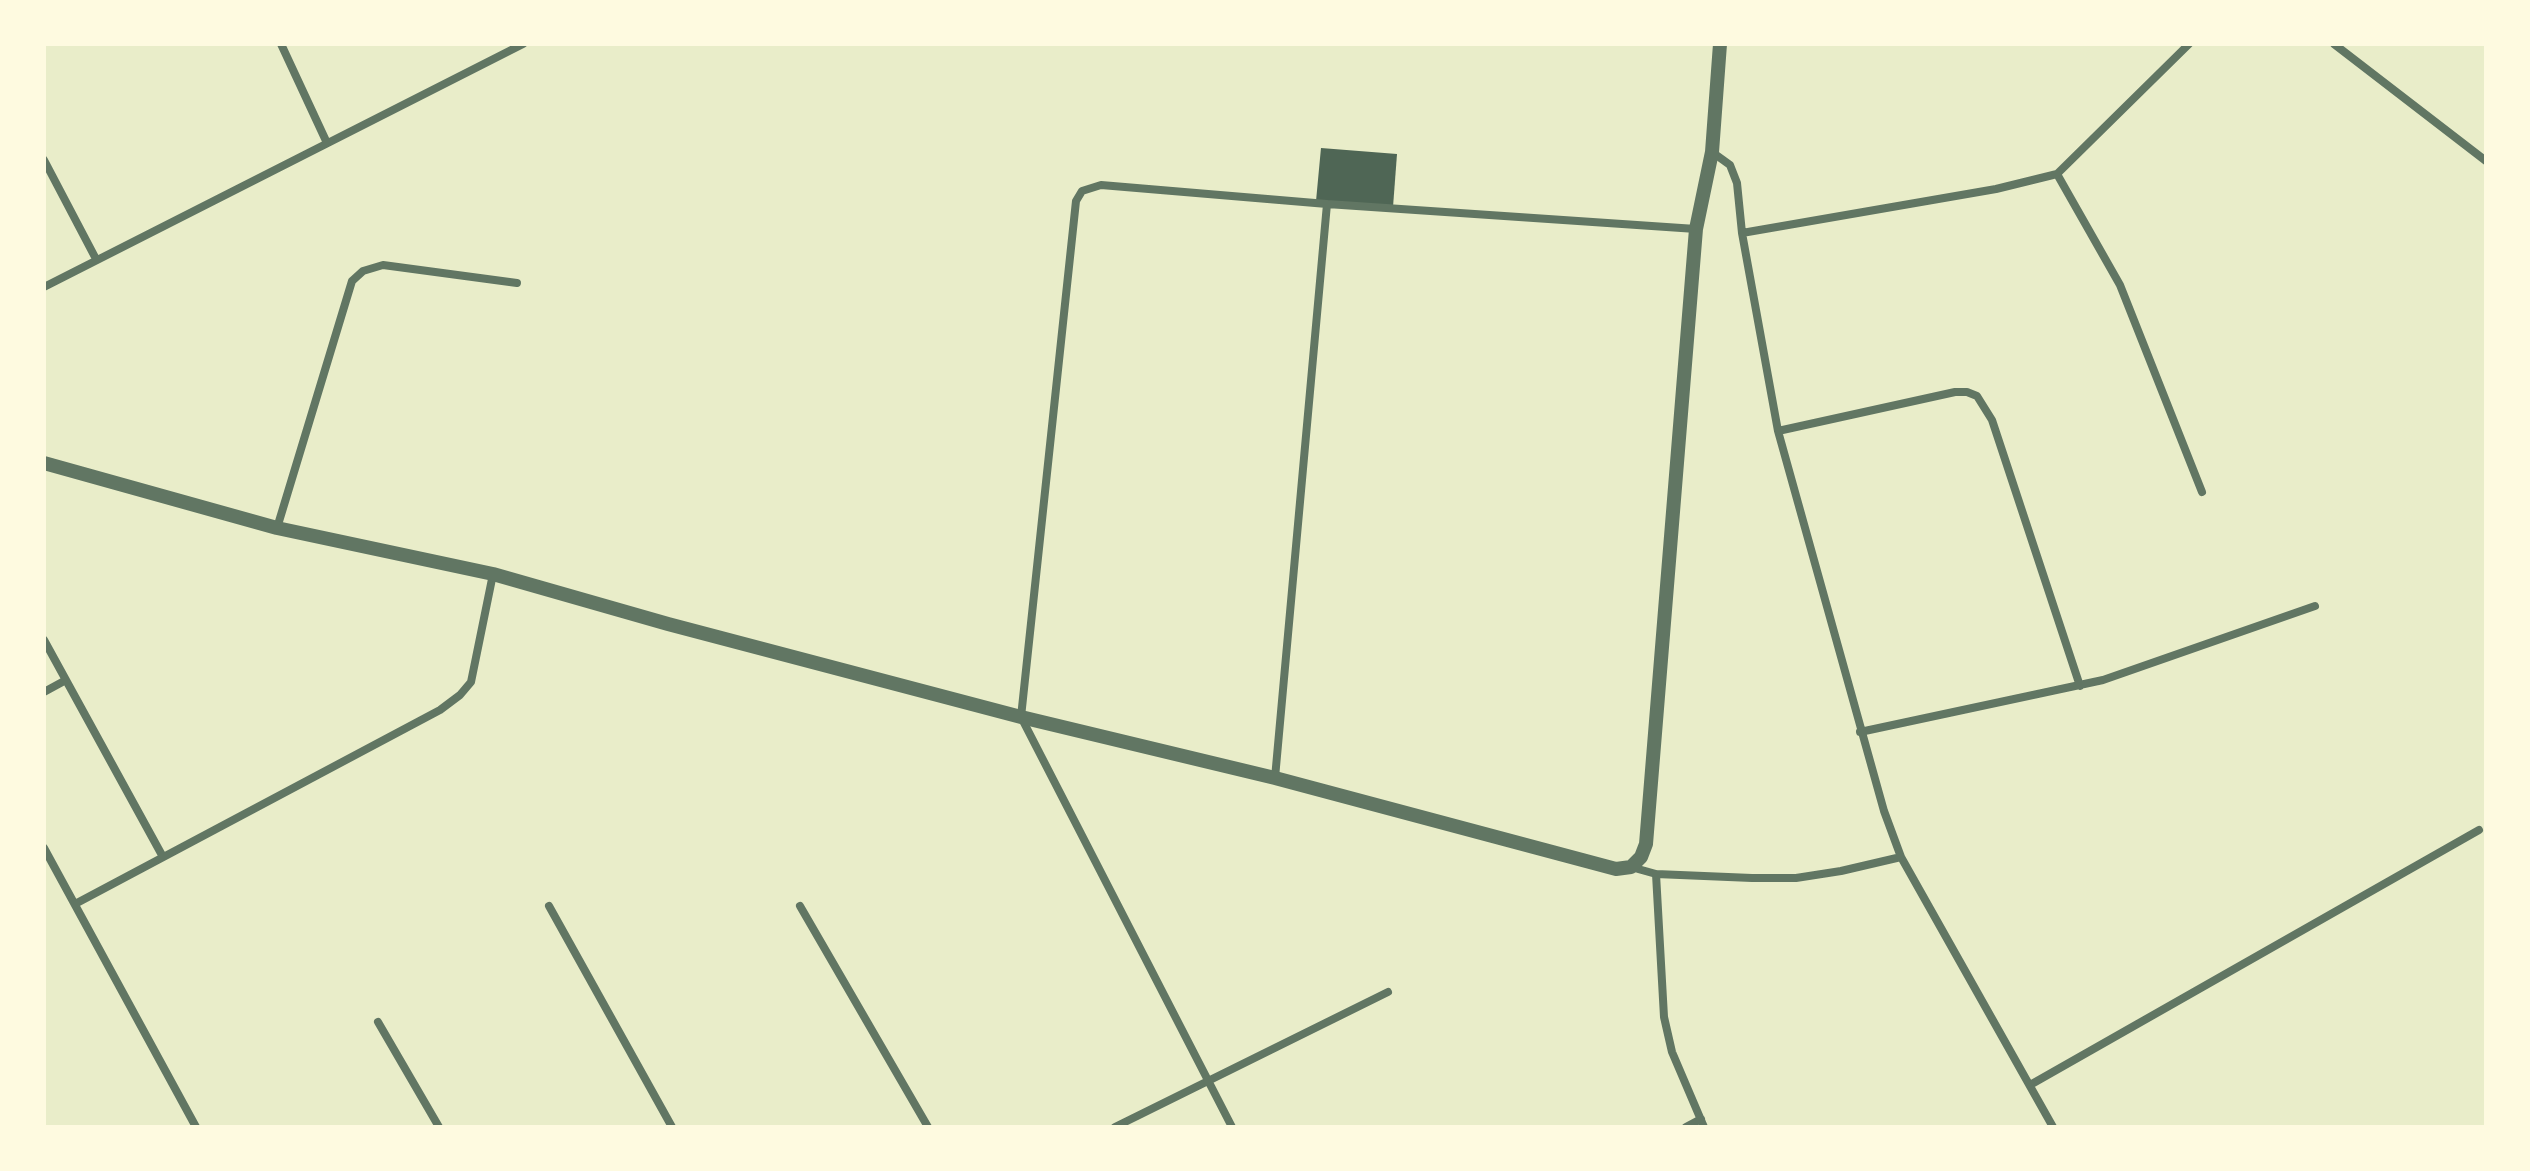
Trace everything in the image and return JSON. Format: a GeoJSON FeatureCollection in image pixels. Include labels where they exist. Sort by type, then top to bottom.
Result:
{"type":"FeatureCollection","features":[{"type":"Feature","properties":{"kind":"street"},"geometry":{"type":"LineString","coordinates":[[281,44],[327,143]]}},
{"type":"Feature","properties":{"kind":"street"},"geometry":{"type":"LineString","coordinates":[[44,287],[523,44]]}},
{"type":"Feature","properties":{"kind":"street"},"geometry":{"type":"LineString","coordinates":[[1631,867],[1641,857],[1646,844],[1651,800],[1696,229],[1712,152],[1720,44]]}},
{"type":"Feature","properties":{"kind":"street"},"geometry":{"type":"LineString","coordinates":[[1742,233],[1996,189],[2057,174],[2189,44]]}},
{"type":"Feature","properties":{"kind":"street"},"geometry":{"type":"LineString","coordinates":[[2334,44],[2486,161]]}},
{"type":"Feature","properties":{"kind":"street"},"geometry":{"type":"LineString","coordinates":[[1712,152],[1730,165],[1737,183],[1742,233],[1778,431],[1860,732],[1901,857],[2053,1127]]}},
{"type":"Feature","properties":{"kind":"street"},"geometry":{"type":"LineString","coordinates":[[44,160],[96,259]]}},
{"type":"Feature","properties":{"kind":"street"},"geometry":{"type":"LineString","coordinates":[[2057,174],[2120,285],[2202,492]]}},
{"type":"Feature","properties":{"kind":"street"},"geometry":{"type":"LineString","coordinates":[[1232,1127],[1021,717],[1076,201],[1082,191],[1101,185],[1696,229]]}},
{"type":"Feature","properties":{"kind":"street"},"geometry":{"type":"LineString","coordinates":[[1275,778],[1327,204]]}},
{"type":"Feature","properties":{"kind":"street"},"geometry":{"type":"LineString","coordinates":[[277,528],[352,281],[363,271],[383,265],[517,283]]}},
{"type":"Feature","properties":{"kind":"street"},"geometry":{"type":"LineString","coordinates":[[1778,431],[1955,392],[1977,396],[1992,420],[2080,686]]}},
{"type":"Feature","properties":{"kind":"street"},"geometry":{"type":"LineString","coordinates":[[44,463],[277,528],[493,574],[668,624],[1021,717],[1275,778],[1616,869],[1631,867],[1656,874],[1796,878],[1901,857]]}},
{"type":"Feature","properties":{"kind":"street"},"geometry":{"type":"LineString","coordinates":[[75,904],[440,710],[460,695],[471,682],[493,574]]}},
{"type":"Feature","properties":{"kind":"street"},"geometry":{"type":"LineString","coordinates":[[1860,732],[2103,680],[2315,606]]}},
{"type":"Feature","properties":{"kind":"street"},"geometry":{"type":"LineString","coordinates":[[44,640],[163,857]]}},
{"type":"Feature","properties":{"kind":"street"},"geometry":{"type":"LineString","coordinates":[[44,692],[66,680]]}},
{"type":"Feature","properties":{"kind":"street"},"geometry":{"type":"LineString","coordinates":[[2030,1085],[2479,830]]}},
{"type":"Feature","properties":{"kind":"street"},"geometry":{"type":"LineString","coordinates":[[44,848],[196,1127]]}},
{"type":"Feature","properties":{"kind":"street"},"geometry":{"type":"LineString","coordinates":[[1656,874],[1664,1017],[1672,1052],[1702,1123],[1686,1127]]}},
{"type":"Feature","properties":{"kind":"street"},"geometry":{"type":"LineString","coordinates":[[549,906],[672,1127]]}},
{"type":"Feature","properties":{"kind":"street"},"geometry":{"type":"LineString","coordinates":[[800,906],[928,1127]]}},
{"type":"Feature","properties":{"kind":"street"},"geometry":{"type":"LineString","coordinates":[[1115,1127],[1388,992]]}},
{"type":"Feature","properties":{"kind":"street"},"geometry":{"type":"LineString","coordinates":[[378,1022],[439,1127]]}},
{"type":"Feature","properties":{"kind":"building"},"geometry":{"type":"Polygon","coordinates":[[[1321,148],[1397,154],[1393,207],[1316,201],[1321,148]]]}}]}
